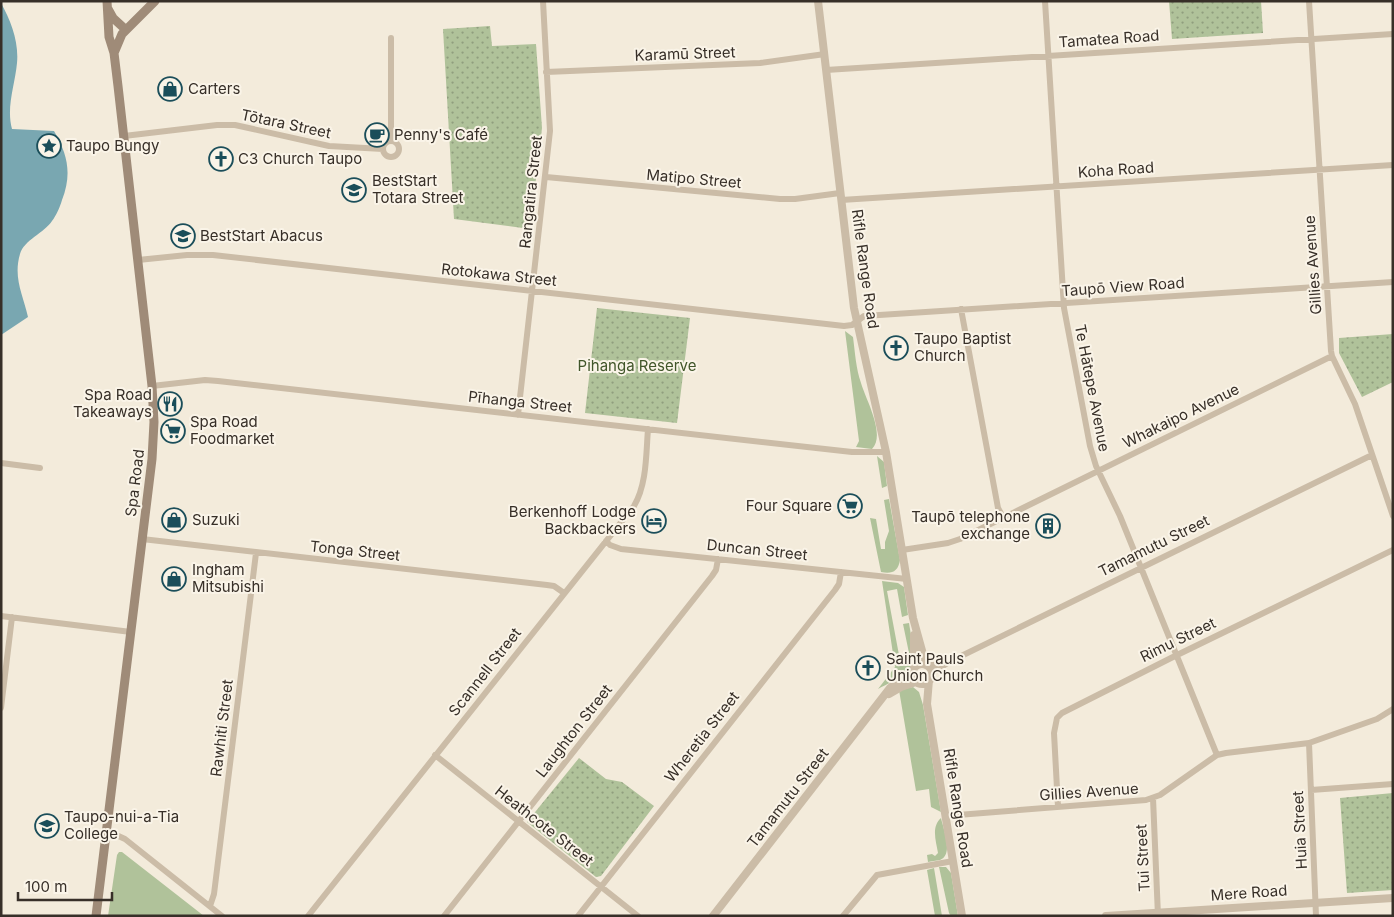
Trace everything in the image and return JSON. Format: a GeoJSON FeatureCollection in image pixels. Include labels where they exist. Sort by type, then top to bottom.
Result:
{"type":"FeatureCollection","features":[{"type":"Feature","properties":{"kind":"main road"},"geometry":{"type":"LineString","coordinates":[[114,53],[119,38],[125,29],[155,1]]}},
{"type":"Feature","properties":{"kind":"main road","name":"Spa Road"},"geometry":{"type":"LineString","coordinates":[[107,4],[113,18],[125,29]]}},
{"type":"Feature","properties":{"kind":"main road","name":"Spa Road"},"geometry":{"type":"LineString","coordinates":[[96,916],[154,436],[152,386],[114,53],[109,37],[107,4]]}},
{"type":"Feature","properties":{"kind":"street","name":"Rangatira Street"},"geometry":{"type":"LineString","coordinates":[[518,414],[550,131],[543,1]]}},
{"type":"Feature","properties":{"kind":"street","name":"Rifle Range Road"},"geometry":{"type":"LineString","coordinates":[[818,1],[856,322],[886,452],[915,626],[930,677],[927,704],[962,916]]}},
{"type":"Feature","properties":{"kind":"street","name":"Te Hātepe Avenue"},"geometry":{"type":"LineString","coordinates":[[1045,1],[1063,303],[1090,446],[1098,470],[1120,516],[1217,755]]}},
{"type":"Feature","properties":{"kind":"street","name":"Gillies Avenue"},"geometry":{"type":"LineString","coordinates":[[1309,1],[1332,356],[1355,404],[1393,516]]}},
{"type":"Feature","properties":{"kind":"street","name":"Tamatea Road"},"geometry":{"type":"LineString","coordinates":[[826,70],[1393,34]]}},
{"type":"Feature","properties":{"kind":"street","name":"Tōtara Street"},"geometry":{"type":"LineString","coordinates":[[124,136],[217,125],[235,125],[329,146],[383,148],[384,153],[392,157],[397,154],[399,147],[391,141],[391,38]]}},
{"type":"Feature","properties":{"kind":"street","name":"Karamū Street"},"geometry":{"type":"LineString","coordinates":[[546,72],[760,63],[825,54]]}},
{"type":"Feature","properties":{"kind":"street"},"geometry":{"type":"LineString","coordinates":[[383,148],[386,143],[391,141]]}},
{"type":"Feature","properties":{"kind":"street","name":"Koha Road"},"geometry":{"type":"LineString","coordinates":[[841,197],[1057,187],[1393,165]]}},
{"type":"Feature","properties":{"kind":"street","name":"Matipo Street"},"geometry":{"type":"LineString","coordinates":[[546,177],[780,199],[841,197]]}},
{"type":"Feature","properties":{"kind":"street","name":"Rotokawa Street"},"geometry":{"type":"LineString","coordinates":[[138,260],[205,254],[826,324],[852,326],[856,322]]}},
{"type":"Feature","properties":{"kind":"street","name":"Taupō View Road"},"geometry":{"type":"LineString","coordinates":[[856,322],[864,316],[1393,282]]}},
{"type":"Feature","properties":{"kind":"street"},"geometry":{"type":"LineString","coordinates":[[961,309],[998,508],[1003,517]]}},
{"type":"Feature","properties":{"kind":"street","name":"Whakaipo Avenue"},"geometry":{"type":"LineString","coordinates":[[902,550],[948,543],[1332,356]]}},
{"type":"Feature","properties":{"kind":"street","name":"Pīhanga Street"},"geometry":{"type":"LineString","coordinates":[[152,386],[218,380],[852,452],[886,452]]}},
{"type":"Feature","properties":{"kind":"street","name":"Scannell Street"},"geometry":{"type":"LineString","coordinates":[[308,916],[639,497],[648,429]]}},
{"type":"Feature","properties":{"kind":"street","name":"Tamamutu Street"},"geometry":{"type":"LineString","coordinates":[[930,677],[948,662],[1372,455]]}},
{"type":"Feature","properties":{"kind":"street"},"geometry":{"type":"LineString","coordinates":[[1,463],[40,468]]}},
{"type":"Feature","properties":{"kind":"street","name":"Tonga Street"},"geometry":{"type":"LineString","coordinates":[[142,539],[554,586],[564,593]]}},
{"type":"Feature","properties":{"kind":"street","name":"Duncan Street"},"geometry":{"type":"LineString","coordinates":[[606,541],[610,545],[622,549],[907,579]]}},
{"type":"Feature","properties":{"kind":"street","name":"Rimu Street"},"geometry":{"type":"LineString","coordinates":[[1058,807],[1054,733],[1057,718],[1070,708],[1393,550]]}},
{"type":"Feature","properties":{"kind":"street","name":"Rawhiti Street"},"geometry":{"type":"LineString","coordinates":[[210,906],[214,894],[256,553]]}},
{"type":"Feature","properties":{"kind":"street","name":"Laughton Street"},"geometry":{"type":"LineString","coordinates":[[444,916],[712,576],[716,570],[718,559]]}},
{"type":"Feature","properties":{"kind":"street","name":"Wheretia Street"},"geometry":{"type":"LineString","coordinates":[[578,916],[835,590],[839,584],[841,572]]}},
{"type":"Feature","properties":{"kind":"street"},"geometry":{"type":"LineString","coordinates":[[1,616],[131,632]]}},
{"type":"Feature","properties":{"kind":"street"},"geometry":{"type":"LineString","coordinates":[[1,708],[12,617]]}},
{"type":"Feature","properties":{"kind":"street","name":"Rifle Range Road"},"geometry":{"type":"LineString","coordinates":[[915,626],[913,671],[927,704]]}},
{"type":"Feature","properties":{"kind":"street","name":"Tamamutu Street"},"geometry":{"type":"LineString","coordinates":[[926,665],[948,662]]}},
{"type":"Feature","properties":{"kind":"street"},"geometry":{"type":"LineString","coordinates":[[913,671],[919,665],[926,665]]}},
{"type":"Feature","properties":{"kind":"street","name":"Tamamutu Street"},"geometry":{"type":"LineString","coordinates":[[713,916],[885,696],[898,681],[913,671]]}},
{"type":"Feature","properties":{"kind":"street"},"geometry":{"type":"LineString","coordinates":[[917,683],[924,684],[930,677]]}},
{"type":"Feature","properties":{"kind":"street","name":"Tamamutu Street"},"geometry":{"type":"LineString","coordinates":[[885,696],[901,687],[917,683]]}},
{"type":"Feature","properties":{"kind":"street","name":"Gillies Avenue"},"geometry":{"type":"LineString","coordinates":[[945,816],[1134,802],[1153,798],[1217,755],[1308,744],[1377,719],[1393,709]]}},
{"type":"Feature","properties":{"kind":"street","name":"Huia Street"},"geometry":{"type":"LineString","coordinates":[[1308,744],[1316,916]]}},
{"type":"Feature","properties":{"kind":"street","name":"Heathcote Street"},"geometry":{"type":"LineString","coordinates":[[435,755],[638,916]]}},
{"type":"Feature","properties":{"kind":"street"},"geometry":{"type":"LineString","coordinates":[[1311,790],[1393,784]]}},
{"type":"Feature","properties":{"kind":"street","name":"Tui Street"},"geometry":{"type":"LineString","coordinates":[[1153,798],[1158,914]]}},
{"type":"Feature","properties":{"kind":"street"},"geometry":{"type":"LineString","coordinates":[[106,833],[125,839],[222,916]]}},
{"type":"Feature","properties":{"kind":"street"},"geometry":{"type":"LineString","coordinates":[[844,916],[877,876],[953,861]]}},
{"type":"Feature","properties":{"kind":"street","name":"Mere Road"},"geometry":{"type":"LineString","coordinates":[[1106,916],[1393,898]]}},
{"type":"Feature","properties":{"kind":"green space"},"geometry":{"type":"Polygon","coordinates":[[[1169,1],[1261,1],[1263,33],[1172,39],[1169,1]]]}},
{"type":"Feature","properties":{"kind":"green space"},"geometry":{"type":"Polygon","coordinates":[[[490,26],[492,46],[536,44],[542,128],[530,229],[454,219],[443,29],[490,26]]]}},
{"type":"Feature","properties":{"kind":"green space","name":"Pihanga Reserve"},"geometry":{"type":"Polygon","coordinates":[[[597,308],[690,318],[677,423],[585,413],[597,308]]]}},
{"type":"Feature","properties":{"kind":"green space"},"geometry":{"type":"Polygon","coordinates":[[[845,331],[853,337],[859,378],[874,417],[877,435],[876,443],[872,449],[856,447],[859,441],[845,331]]]}},
{"type":"Feature","properties":{"kind":"green space"},"geometry":{"type":"Polygon","coordinates":[[[1393,334],[1393,382],[1362,397],[1339,353],[1339,338],[1393,334]]]}},
{"type":"Feature","properties":{"kind":"green space"},"geometry":{"type":"Polygon","coordinates":[[[877,456],[884,462],[887,486],[882,488],[877,456]]]}},
{"type":"Feature","properties":{"kind":"green space"},"geometry":{"type":"Polygon","coordinates":[[[889,499],[900,560],[896,570],[885,573],[881,572],[870,518],[876,519],[881,549],[885,549],[885,542],[889,531],[884,500],[889,499]]]}},
{"type":"Feature","properties":{"kind":"green space"},"geometry":{"type":"Polygon","coordinates":[[[882,581],[898,583],[904,587],[908,615],[902,617],[897,589],[887,591],[899,655],[909,653],[903,624],[909,623],[912,656],[906,673],[878,689],[895,667],[882,581]]]}},
{"type":"Feature","properties":{"kind":"green space"},"geometry":{"type":"Polygon","coordinates":[[[913,687],[919,692],[923,705],[941,812],[931,807],[929,789],[916,791],[899,690],[913,687]]]}},
{"type":"Feature","properties":{"kind":"green space"},"geometry":{"type":"Polygon","coordinates":[[[579,758],[606,779],[622,782],[654,806],[601,876],[596,877],[527,822],[579,758]]]}},
{"type":"Feature","properties":{"kind":"green space"},"geometry":{"type":"Polygon","coordinates":[[[1393,793],[1393,890],[1347,893],[1340,798],[1393,793]]]}},
{"type":"Feature","properties":{"kind":"green space"},"geometry":{"type":"Polygon","coordinates":[[[941,818],[947,847],[946,853],[940,860],[928,862],[927,855],[932,854],[935,856],[938,853],[935,830],[941,818]]]}},
{"type":"Feature","properties":{"kind":"green space"},"geometry":{"type":"Polygon","coordinates":[[[119,852],[122,852],[204,916],[108,916],[119,852]]]}},
{"type":"Feature","properties":{"kind":"green space"},"geometry":{"type":"Polygon","coordinates":[[[939,867],[946,867],[951,873],[958,916],[951,916],[949,913],[939,867]]]}},
{"type":"Feature","properties":{"kind":"green space"},"geometry":{"type":"Polygon","coordinates":[[[934,868],[942,916],[935,916],[927,870],[934,868]]]}},
{"type":"Feature","properties":{"kind":"water"},"geometry":{"type":"Polygon","coordinates":[[[1,3],[11,24],[17,47],[17,63],[10,104],[12,129],[54,131],[63,148],[68,173],[65,191],[55,217],[22,249],[20,254],[18,278],[28,317],[1,335],[1,3]]]}},
{"type":"Feature","properties":{"kind":"place","name":"Carters"},"geometry":{"type":"Point","coordinates":[170,89]}},
{"type":"Feature","properties":{"kind":"place","name":"Penny's Café"},"geometry":{"type":"Point","coordinates":[377,135]}},
{"type":"Feature","properties":{"kind":"place","name":"Taupo Bungy"},"geometry":{"type":"Point","coordinates":[49,146]}},
{"type":"Feature","properties":{"kind":"place","name":"C3 Church Taupo"},"geometry":{"type":"Point","coordinates":[221,159]}},
{"type":"Feature","properties":{"kind":"place","name":"BestStart Totara Street"},"geometry":{"type":"Point","coordinates":[354,190]}},
{"type":"Feature","properties":{"kind":"place","name":"BestStart Abacus"},"geometry":{"type":"Point","coordinates":[183,236]}},
{"type":"Feature","properties":{"kind":"place","name":"Taupo Baptist Church"},"geometry":{"type":"Point","coordinates":[896,348]}},
{"type":"Feature","properties":{"kind":"place","name":"Spa Road Takeaways"},"geometry":{"type":"Point","coordinates":[170,404]}},
{"type":"Feature","properties":{"kind":"place","name":"Spa Road Foodmarket"},"geometry":{"type":"Point","coordinates":[173,431]}},
{"type":"Feature","properties":{"kind":"place","name":"Four Square"},"geometry":{"type":"Point","coordinates":[850,506]}},
{"type":"Feature","properties":{"kind":"place","name":"Suzuki"},"geometry":{"type":"Point","coordinates":[174,520]}},
{"type":"Feature","properties":{"kind":"place","name":"Berkenhoff Lodge Backbackers"},"geometry":{"type":"Point","coordinates":[654,521]}},
{"type":"Feature","properties":{"kind":"place","name":"Taupō telephone exchange"},"geometry":{"type":"Point","coordinates":[1048,526]}},
{"type":"Feature","properties":{"kind":"place","name":"Ingham Mitsubishi"},"geometry":{"type":"Point","coordinates":[174,579]}},
{"type":"Feature","properties":{"kind":"place","name":"Saint Pauls Union Church"},"geometry":{"type":"Point","coordinates":[868,668]}},
{"type":"Feature","properties":{"kind":"place","name":"Taupo-nui-a-Tia College"},"geometry":{"type":"Point","coordinates":[47,826]}}]}
